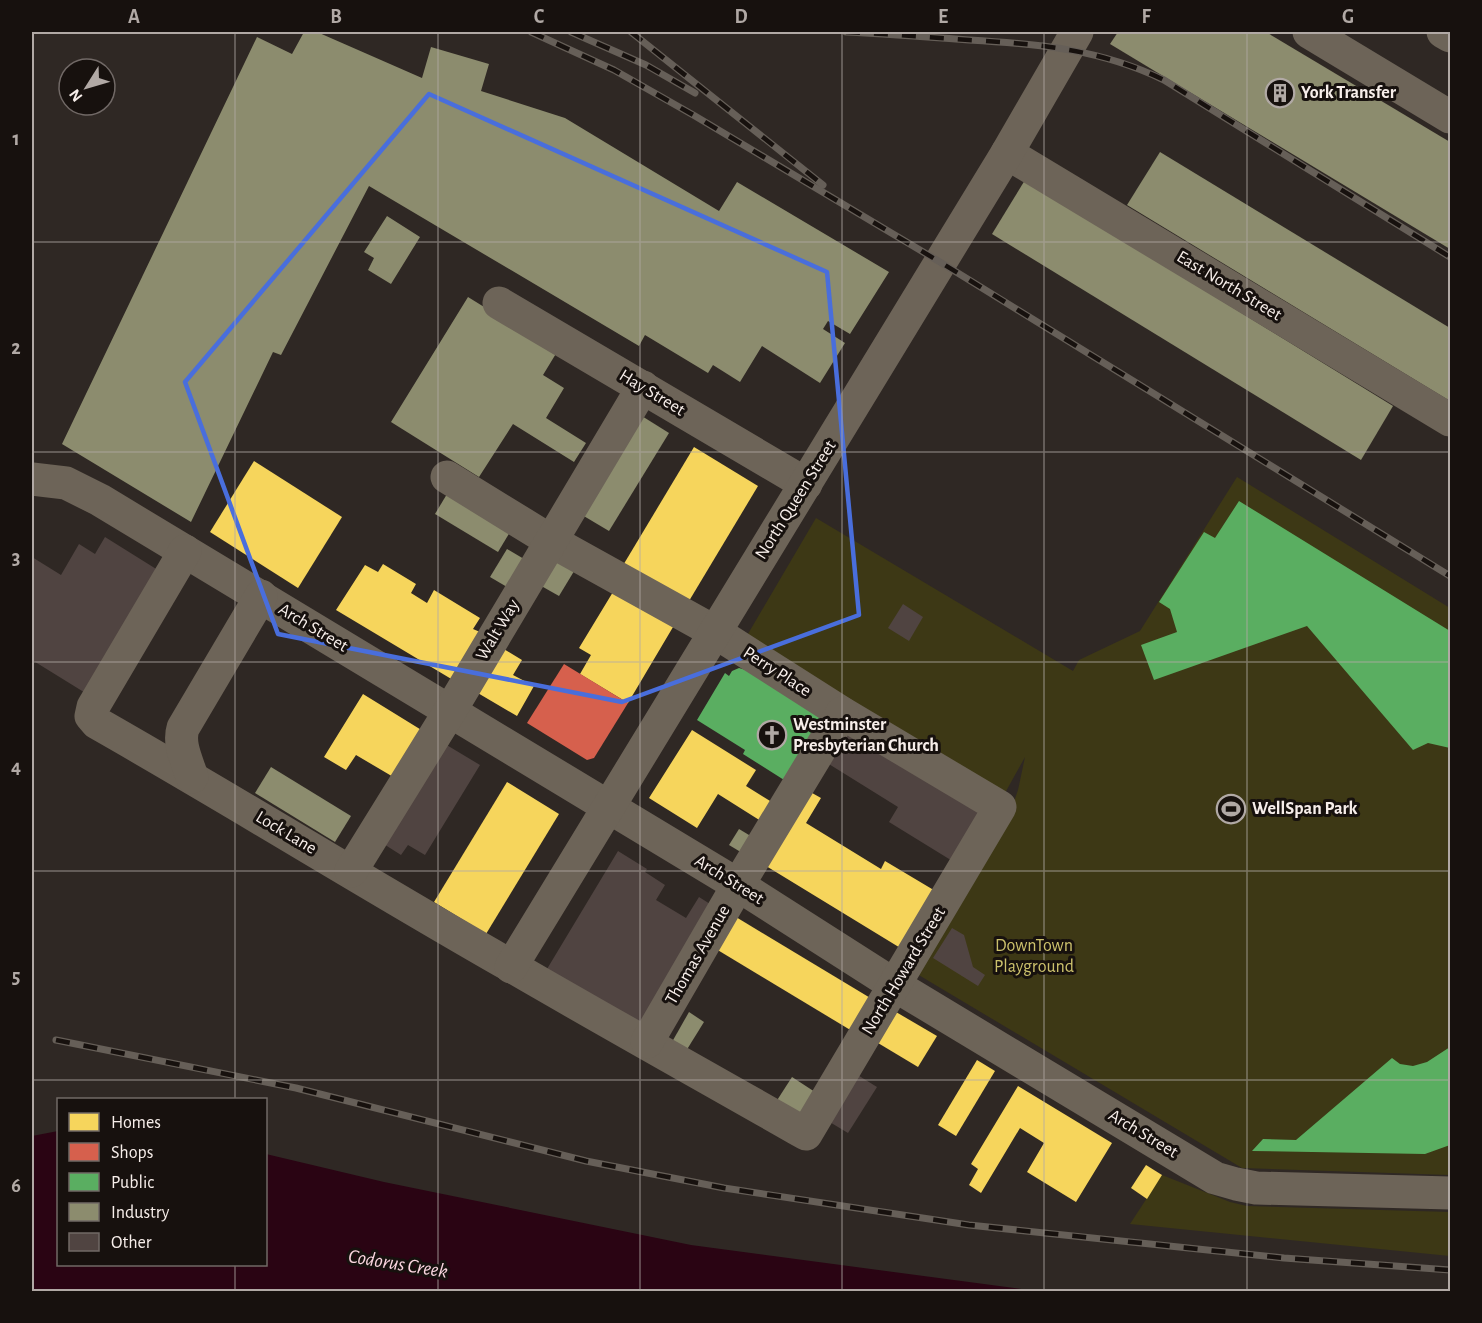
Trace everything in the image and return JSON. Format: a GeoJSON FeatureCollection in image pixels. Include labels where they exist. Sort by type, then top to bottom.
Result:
{"type":"FeatureCollection","features":[{"type":"Feature","properties":{"kind":"street"},"geometry":{"type":"LineString","coordinates":[[1309,32],[1450,117]]}},
{"type":"Feature","properties":{"kind":"street"},"geometry":{"type":"LineString","coordinates":[[1443,32],[1450,36]]}},
{"type":"Feature","properties":{"kind":"street","name":"North Queen Street"},"geometry":{"type":"LineString","coordinates":[[511,967],[1007,153],[1071,33]]}},
{"type":"Feature","properties":{"kind":"street","name":"East North Street"},"geometry":{"type":"LineString","coordinates":[[1007,153],[1450,420]]}},
{"type":"Feature","properties":{"kind":"street","name":"Hay Street"},"geometry":{"type":"LineString","coordinates":[[499,303],[806,484]]}},
{"type":"Feature","properties":{"kind":"street","name":"Walt Way"},"geometry":{"type":"LineString","coordinates":[[351,871],[450,711],[643,387]]}},
{"type":"Feature","properties":{"kind":"street","name":"Perry Place"},"geometry":{"type":"LineString","coordinates":[[447,477],[551,541],[715,632],[842,713],[1000,807]]}},
{"type":"Feature","properties":{"kind":"street","name":"Arch Street"},"geometry":{"type":"LineString","coordinates":[[32,479],[66,483],[185,551],[738,885],[896,986],[1215,1178],[1256,1188],[1450,1193]]}},
{"type":"Feature","properties":{"kind":"street","name":"Lock Lane"},"geometry":{"type":"LineString","coordinates":[[185,551],[93,707],[91,716],[97,723],[511,967],[807,1134]]}},
{"type":"Feature","properties":{"kind":"street"},"geometry":{"type":"LineString","coordinates":[[192,777],[182,748],[183,728],[261,596]]}},
{"type":"Feature","properties":{"kind":"street","name":"Thomas Avenue"},"geometry":{"type":"LineString","coordinates":[[647,1042],[842,713]]}},
{"type":"Feature","properties":{"kind":"street","name":"North Howard Street"},"geometry":{"type":"LineString","coordinates":[[807,1134],[1000,807]]}},
{"type":"Feature","properties":{"kind":"highlighted area"},"geometry":{"type":"Polygon","coordinates":[[[429,94],[827,272],[859,615],[622,702],[278,634],[185,382],[429,94]]]}},
{"type":"Feature","properties":{"kind":"green space","name":"WellSpan Park"},"geometry":{"type":"Polygon","coordinates":[[[1237,477],[1450,608],[1450,1175],[1242,1168],[917,974],[1005,828],[1018,790],[1025,757],[1005,793],[745,639],[816,518],[1073,671],[1079,660],[1140,631],[1237,477]]]}},
{"type":"Feature","properties":{"kind":"green space"},"geometry":{"type":"Polygon","coordinates":[[[1162,1175],[1230,1202],[1247,1206],[1450,1212],[1450,1256],[1130,1224],[1162,1175]]]}},
{"type":"Feature","properties":{"kind":"water","name":"Codorus Creek"},"geometry":{"type":"Polygon","coordinates":[[[57,1131],[57,1266],[267,1266],[267,1154],[384,1182],[691,1245],[1036,1291],[32,1291],[32,1136],[57,1131]]]}},
{"type":"Feature","properties":{"kind":"building: Homes"},"geometry":{"type":"Polygon","coordinates":[[[694,447],[758,486],[686,606],[622,567],[694,447]]]}},
{"type":"Feature","properties":{"kind":"building: Homes"},"geometry":{"type":"Polygon","coordinates":[[[254,461],[342,517],[298,588],[210,532],[254,461]]]}},
{"type":"Feature","properties":{"kind":"building: Homes"},"geometry":{"type":"Polygon","coordinates":[[[383,564],[416,584],[411,593],[427,603],[434,590],[480,618],[473,629],[480,632],[453,680],[336,610],[365,565],[378,572],[383,564]]]}},
{"type":"Feature","properties":{"kind":"building: Homes"},"geometry":{"type":"Polygon","coordinates":[[[616,587],[676,622],[628,703],[580,674],[591,655],[579,648],[616,587]]]}},
{"type":"Feature","properties":{"kind":"building: Homes"},"geometry":{"type":"Polygon","coordinates":[[[497,645],[522,660],[513,675],[534,686],[517,716],[471,689],[497,645]]]}},
{"type":"Feature","properties":{"kind":"building: Homes"},"geometry":{"type":"Polygon","coordinates":[[[363,694],[423,731],[395,778],[356,755],[346,770],[324,757],[363,694]]]}},
{"type":"Feature","properties":{"kind":"building: Homes"},"geometry":{"type":"Polygon","coordinates":[[[692,730],[756,770],[746,786],[775,804],[764,823],[718,794],[697,828],[649,798],[692,730]]]}},
{"type":"Feature","properties":{"kind":"building: Homes"},"geometry":{"type":"Polygon","coordinates":[[[507,782],[559,814],[486,934],[434,902],[507,782]]]}},
{"type":"Feature","properties":{"kind":"building: Homes"},"geometry":{"type":"Polygon","coordinates":[[[805,789],[821,798],[806,823],[881,869],[885,861],[937,892],[902,949],[761,863],[805,789]]]}},
{"type":"Feature","properties":{"kind":"building: Homes"},"geometry":{"type":"Polygon","coordinates":[[[731,914],[872,999],[852,1031],[711,946],[731,914]]]}},
{"type":"Feature","properties":{"kind":"building: Homes"},"geometry":{"type":"Polygon","coordinates":[[[896,1012],[937,1036],[918,1067],[878,1043],[896,1012]]]}},
{"type":"Feature","properties":{"kind":"building: Homes"},"geometry":{"type":"Polygon","coordinates":[[[977,1060],[995,1071],[956,1136],[938,1125],[977,1060]]]}},
{"type":"Feature","properties":{"kind":"building: Homes"},"geometry":{"type":"Polygon","coordinates":[[[1018,1086],[1112,1143],[1076,1202],[1027,1172],[1044,1143],[1020,1128],[981,1193],[969,1185],[978,1169],[971,1164],[1018,1086]]]}},
{"type":"Feature","properties":{"kind":"building: Homes"},"geometry":{"type":"Polygon","coordinates":[[[1146,1165],[1162,1175],[1147,1199],[1131,1188],[1146,1165]]]}},
{"type":"Feature","properties":{"kind":"building: Shops"},"geometry":{"type":"Polygon","coordinates":[[[564,664],[628,703],[594,758],[587,760],[527,723],[564,664]]]}},
{"type":"Feature","properties":{"kind":"building: Public"},"geometry":{"type":"Polygon","coordinates":[[[1239,501],[1450,631],[1450,748],[1428,743],[1413,750],[1307,626],[1154,680],[1141,645],[1177,632],[1170,609],[1159,602],[1204,532],[1215,538],[1239,501]]]}},
{"type":"Feature","properties":{"kind":"building: Public","name":"Westminster Presbyterian Church"},"geometry":{"type":"Polygon","coordinates":[[[739,668],[834,716],[792,785],[743,754],[745,750],[697,720],[725,673],[729,676],[732,671],[739,668]]]}},
{"type":"Feature","properties":{"kind":"building: Public"},"geometry":{"type":"Polygon","coordinates":[[[1450,1047],[1450,1145],[1425,1154],[1252,1151],[1263,1139],[1296,1140],[1392,1058],[1400,1064],[1413,1066],[1427,1062],[1450,1047]]]}},
{"type":"Feature","properties":{"kind":"building: Industry"},"geometry":{"type":"Polygon","coordinates":[[[304,32],[317,32],[422,78],[431,47],[489,64],[481,91],[565,118],[719,211],[737,182],[889,272],[850,334],[828,321],[823,329],[845,343],[820,383],[762,346],[740,382],[713,365],[708,373],[645,335],[639,346],[369,186],[281,355],[273,352],[191,522],[62,444],[257,37],[292,54],[304,32]]]}},
{"type":"Feature","properties":{"kind":"building: Industry","name":"York Transfer"},"geometry":{"type":"Polygon","coordinates":[[[1118,32],[1266,32],[1450,142],[1450,249],[1110,44],[1118,32]]]}},
{"type":"Feature","properties":{"kind":"building: Industry"},"geometry":{"type":"Polygon","coordinates":[[[1160,152],[1450,328],[1450,401],[1127,205],[1160,152]]]}},
{"type":"Feature","properties":{"kind":"building: Industry"},"geometry":{"type":"Polygon","coordinates":[[[1025,180],[1393,406],[1361,460],[992,234],[1025,180]]]}},
{"type":"Feature","properties":{"kind":"building: Industry"},"geometry":{"type":"Polygon","coordinates":[[[387,216],[420,237],[391,284],[368,270],[374,258],[364,252],[387,216]]]}},
{"type":"Feature","properties":{"kind":"building: Industry"},"geometry":{"type":"Polygon","coordinates":[[[468,297],[557,352],[543,375],[564,388],[546,418],[586,443],[574,462],[513,424],[479,477],[391,422],[468,297]]]}},
{"type":"Feature","properties":{"kind":"building: Industry"},"geometry":{"type":"Polygon","coordinates":[[[637,413],[669,433],[609,531],[577,512],[637,413]]]}},
{"type":"Feature","properties":{"kind":"building: Industry"},"geometry":{"type":"Polygon","coordinates":[[[450,489],[513,527],[498,552],[435,514],[450,489]]]}},
{"type":"Feature","properties":{"kind":"building: Industry"},"geometry":{"type":"Polygon","coordinates":[[[507,549],[529,562],[512,590],[490,577],[507,549]]]}},
{"type":"Feature","properties":{"kind":"building: Industry"},"geometry":{"type":"Polygon","coordinates":[[[555,550],[579,563],[559,596],[536,583],[555,550]]]}},
{"type":"Feature","properties":{"kind":"building: Industry"},"geometry":{"type":"Polygon","coordinates":[[[271,767],[351,816],[335,842],[255,793],[271,767]]]}},
{"type":"Feature","properties":{"kind":"building: Industry"},"geometry":{"type":"Polygon","coordinates":[[[739,829],[759,841],[749,857],[729,845],[739,829]]]}},
{"type":"Feature","properties":{"kind":"building: Industry"},"geometry":{"type":"Polygon","coordinates":[[[689,1012],[704,1022],[686,1051],[672,1042],[689,1012]]]}},
{"type":"Feature","properties":{"kind":"building: Industry"},"geometry":{"type":"Polygon","coordinates":[[[792,1077],[815,1092],[798,1120],[774,1105],[792,1077]]]}},
{"type":"Feature","properties":{"kind":"building: Other"},"geometry":{"type":"Polygon","coordinates":[[[105,537],[161,572],[87,694],[32,660],[32,557],[61,575],[79,544],[95,554],[105,537]]]}},
{"type":"Feature","properties":{"kind":"building: Other"},"geometry":{"type":"Polygon","coordinates":[[[903,604],[923,617],[909,641],[888,628],[903,604]]]}},
{"type":"Feature","properties":{"kind":"building: Other"},"geometry":{"type":"Polygon","coordinates":[[[846,724],[986,809],[954,862],[889,822],[898,807],[824,761],[846,724]]]}},
{"type":"Feature","properties":{"kind":"building: Other"},"geometry":{"type":"Polygon","coordinates":[[[440,741],[480,765],[425,855],[408,845],[401,855],[379,841],[440,741]]]}},
{"type":"Feature","properties":{"kind":"building: Other"},"geometry":{"type":"Polygon","coordinates":[[[618,851],[647,869],[645,872],[665,885],[656,900],[686,918],[699,897],[718,909],[645,1029],[547,969],[618,851]]]}},
{"type":"Feature","properties":{"kind":"building: Other"},"geometry":{"type":"Polygon","coordinates":[[[952,928],[964,935],[973,967],[985,975],[978,986],[933,958],[952,928]]]}},
{"type":"Feature","properties":{"kind":"building: Other"},"geometry":{"type":"Polygon","coordinates":[[[856,1074],[877,1087],[848,1133],[828,1121],[856,1074]]]}},
{"type":"Feature","properties":{"kind":"railway"},"geometry":{"type":"LineString","coordinates":[[531,32],[614,70],[695,116],[940,262],[1450,576]]}},
{"type":"Feature","properties":{"kind":"railway"},"geometry":{"type":"LineString","coordinates":[[571,32],[646,65],[695,93]]}},
{"type":"Feature","properties":{"kind":"railway"},"geometry":{"type":"LineString","coordinates":[[631,32],[823,185]]}},
{"type":"Feature","properties":{"kind":"railway"},"geometry":{"type":"LineString","coordinates":[[846,32],[1045,46],[1116,61],[1164,80],[1450,257]]}},
{"type":"Feature","properties":{"kind":"railway"},"geometry":{"type":"LineString","coordinates":[[56,1040],[296,1088],[586,1161],[724,1188],[969,1225],[1284,1258],[1450,1270]]}},
{"type":"Feature","properties":{"kind":"place","name":"York Transfer"},"geometry":{"type":"Point","coordinates":[1280,93]}},
{"type":"Feature","properties":{"kind":"place","name":"Westminster Presbyterian Church"},"geometry":{"type":"Point","coordinates":[772,735]}},
{"type":"Feature","properties":{"kind":"place","name":"WellSpan Park"},"geometry":{"type":"Point","coordinates":[1231,809]}},
{"type":"Feature","properties":{"kind":"park label","name":"DownTown Playground"},"geometry":{"type":"Point","coordinates":[1034,956]}}]}
